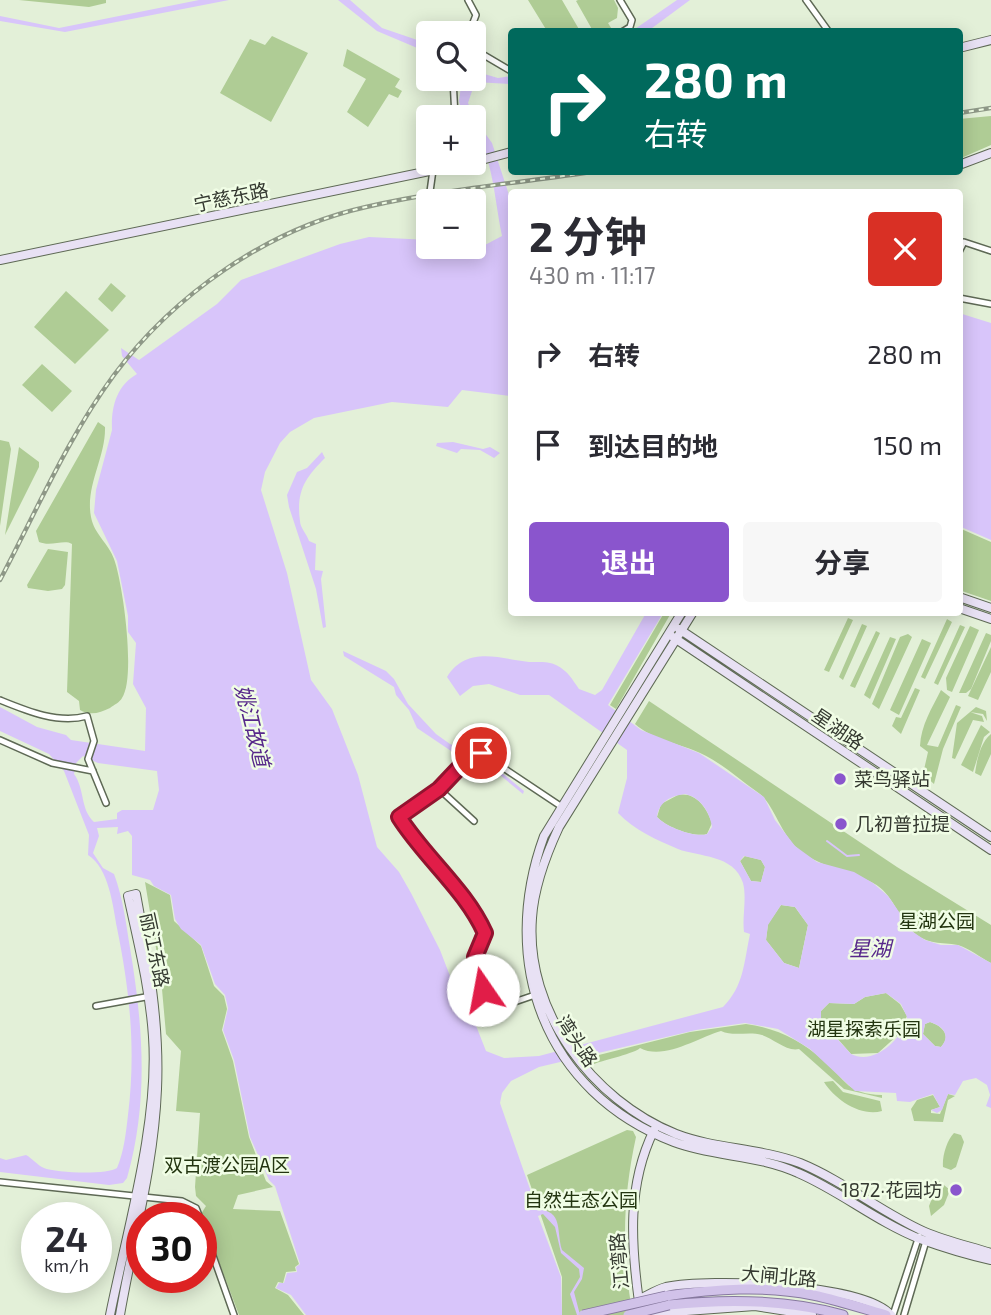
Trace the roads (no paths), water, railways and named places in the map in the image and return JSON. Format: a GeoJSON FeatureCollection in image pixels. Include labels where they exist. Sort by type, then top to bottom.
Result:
{"type":"FeatureCollection","features":[{"type":"Feature","properties":{"kind":"main road"},"geometry":{"type":"LineString","coordinates":[[963,47],[991,40]]}},
{"type":"Feature","properties":{"kind":"main road","name":"宁慈东路"},"geometry":{"type":"LineString","coordinates":[[486,159],[508,153]]}},
{"type":"Feature","properties":{"kind":"main road"},"geometry":{"type":"LineString","coordinates":[[963,164],[991,153]]}},
{"type":"Feature","properties":{"kind":"main road","name":"宁慈东路"},"geometry":{"type":"LineString","coordinates":[[0,260],[416,174]]}},
{"type":"Feature","properties":{"kind":"main road"},"geometry":{"type":"LineString","coordinates":[[963,598],[991,608]]}},
{"type":"Feature","properties":{"kind":"main road"},"geometry":{"type":"LineString","coordinates":[[963,609],[991,619]]}},
{"type":"Feature","properties":{"kind":"main road","name":"湾头路"},"geometry":{"type":"LineString","coordinates":[[677,627],[681,616]]}},
{"type":"Feature","properties":{"kind":"main road","name":"湾头路"},"geometry":{"type":"LineString","coordinates":[[560,1042],[541,991],[533,950],[531,918],[548,852],[559,827],[624,713],[677,627],[689,616]]}},
{"type":"Feature","properties":{"kind":"main road","name":"星湖路"},"geometry":{"type":"LineString","coordinates":[[677,627],[991,836]]}},
{"type":"Feature","properties":{"kind":"main road","name":"星湖路"},"geometry":{"type":"LineString","coordinates":[[671,636],[991,850]]}},
{"type":"Feature","properties":{"kind":"main road"},"geometry":{"type":"LineString","coordinates":[[695,652],[703,645]]}},
{"type":"Feature","properties":{"kind":"main road","name":"湾头路"},"geometry":{"type":"LineString","coordinates":[[608,740],[544,836],[532,869],[526,901],[525,937],[535,995],[572,1059],[654,1128],[799,1163],[923,1235],[991,1260]]}},
{"type":"Feature","properties":{"kind":"main road","name":"丽江东路"},"geometry":{"type":"LineString","coordinates":[[120,1315],[149,1123],[154,1039],[150,996],[136,894],[128,896],[150,996]]}},
{"type":"Feature","properties":{"kind":"main road","name":"江湾路"},"geometry":{"type":"LineString","coordinates":[[640,1315],[631,1234],[632,1213],[643,1155],[654,1128]]}},
{"type":"Feature","properties":{"kind":"main road","name":"丽江东路"},"geometry":{"type":"LineString","coordinates":[[110,1315],[138,1196]]}},
{"type":"Feature","properties":{"kind":"main road","name":"湾头路"},"geometry":{"type":"LineString","coordinates":[[923,1235],[991,1253]]}},
{"type":"Feature","properties":{"kind":"main road"},"geometry":{"type":"LineString","coordinates":[[812,1315],[755,1306],[645,1314],[642,1298],[666,1287],[750,1283],[823,1290],[871,1302],[884,1307],[890,1315]]}},
{"type":"Feature","properties":{"kind":"main road","name":"大闸北路"},"geometry":{"type":"LineString","coordinates":[[668,1301],[717,1289],[765,1290],[811,1294],[890,1315]]}},
{"type":"Feature","properties":{"kind":"main road","name":"大闸北路"},"geometry":{"type":"LineString","coordinates":[[668,1301],[724,1299],[811,1306],[843,1315]]}},
{"type":"Feature","properties":{"kind":"main road"},"geometry":{"type":"LineString","coordinates":[[586,1314],[668,1301]]}},
{"type":"Feature","properties":{"kind":"main road"},"geometry":{"type":"LineString","coordinates":[[628,1315],[668,1301]]}},
{"type":"Feature","properties":{"kind":"street"},"geometry":{"type":"LineString","coordinates":[[468,0],[476,15],[474,21]]}},
{"type":"Feature","properties":{"kind":"street"},"geometry":{"type":"LineString","coordinates":[[620,0],[632,20],[628,28]]}},
{"type":"Feature","properties":{"kind":"street"},"geometry":{"type":"LineString","coordinates":[[806,0],[826,28]]}},
{"type":"Feature","properties":{"kind":"street"},"geometry":{"type":"LineString","coordinates":[[486,56],[508,69]]}},
{"type":"Feature","properties":{"kind":"street"},"geometry":{"type":"LineString","coordinates":[[963,244],[964,242],[991,251]]}},
{"type":"Feature","properties":{"kind":"street"},"geometry":{"type":"LineString","coordinates":[[963,299],[991,304]]}},
{"type":"Feature","properties":{"kind":"street"},"geometry":{"type":"LineString","coordinates":[[0,700],[33,713],[75,720],[87,716],[94,741],[88,759],[106,803]]}},
{"type":"Feature","properties":{"kind":"street"},"geometry":{"type":"LineString","coordinates":[[0,740],[53,763],[76,770],[93,771]]}},
{"type":"Feature","properties":{"kind":"street"},"geometry":{"type":"LineString","coordinates":[[535,995],[488,1011],[475,957],[485,933],[472,906],[416,843],[399,817],[439,789],[474,752],[481,753],[562,807]]}},
{"type":"Feature","properties":{"kind":"street"},"geometry":{"type":"LineString","coordinates":[[439,789],[474,821]]}},
{"type":"Feature","properties":{"kind":"street"},"geometry":{"type":"LineString","coordinates":[[96,1006],[150,996]]}},
{"type":"Feature","properties":{"kind":"street"},"geometry":{"type":"LineString","coordinates":[[0,1182],[184,1202]]}},
{"type":"Feature","properties":{"kind":"street"},"geometry":{"type":"LineString","coordinates":[[890,1315],[923,1235]]}},
{"type":"Feature","properties":{"kind":"street"},"geometry":{"type":"LineString","coordinates":[[904,1315],[923,1235]]}},
{"type":"Feature","properties":{"kind":"street"},"geometry":{"type":"LineString","coordinates":[[217,1269],[234,1315]]}},
{"type":"Feature","properties":{"kind":"water"},"geometry":{"type":"Polygon","coordinates":[[[199,0],[229,0],[65,32],[0,21],[0,16],[59,28],[199,0]]]}},
{"type":"Feature","properties":{"kind":"water"},"geometry":{"type":"Polygon","coordinates":[[[338,0],[350,0],[382,28],[416,40],[416,48],[377,31],[338,0]]]}},
{"type":"Feature","properties":{"kind":"water"},"geometry":{"type":"Polygon","coordinates":[[[677,0],[690,0],[652,28],[636,28],[677,0]]]}},
{"type":"Feature","properties":{"kind":"water"},"geometry":{"type":"Polygon","coordinates":[[[486,74],[498,78],[508,76],[508,84],[486,83],[486,74]]]}},
{"type":"Feature","properties":{"kind":"water"},"geometry":{"type":"Polygon","coordinates":[[[460,91],[472,91],[469,105],[460,105],[460,91]]]}},
{"type":"Feature","properties":{"kind":"water"},"geometry":{"type":"Polygon","coordinates":[[[486,135],[492,143],[508,192],[508,396],[462,390],[448,407],[392,402],[314,418],[290,432],[280,443],[265,472],[261,490],[287,573],[311,680],[332,709],[358,775],[377,847],[399,872],[411,893],[450,976],[460,985],[486,1051],[504,1058],[539,1056],[723,1007],[739,982],[750,934],[744,932],[744,889],[738,874],[724,862],[678,849],[646,834],[624,819],[618,813],[627,778],[627,750],[549,695],[520,695],[489,684],[473,686],[460,696],[447,677],[455,667],[474,657],[546,662],[564,670],[579,689],[595,695],[602,690],[644,616],[661,616],[608,705],[641,730],[699,753],[764,797],[775,820],[795,846],[817,862],[854,872],[873,883],[888,896],[913,932],[925,940],[941,945],[958,945],[991,963],[991,1108],[986,1106],[990,1095],[987,1085],[976,1078],[963,1081],[955,1095],[948,1094],[942,1110],[937,1113],[931,1110],[940,1107],[933,1094],[910,1102],[897,1101],[896,1093],[855,1091],[810,1049],[778,1029],[745,1023],[696,1030],[539,1067],[511,1081],[502,1093],[500,1103],[537,1209],[546,1211],[555,1218],[562,1250],[584,1268],[582,1279],[574,1292],[580,1315],[577,1315],[570,1294],[580,1277],[579,1269],[561,1253],[555,1227],[543,1214],[538,1216],[561,1277],[562,1315],[306,1315],[291,1295],[276,1288],[279,1283],[284,1283],[287,1273],[297,1272],[296,1267],[300,1264],[275,1186],[269,1180],[250,1137],[234,1060],[223,1030],[228,1008],[225,995],[215,984],[201,945],[181,929],[175,919],[171,895],[154,886],[150,880],[132,875],[132,836],[128,831],[117,834],[118,827],[97,828],[99,836],[93,853],[103,868],[114,874],[126,920],[135,977],[141,1035],[141,1092],[139,1121],[127,1178],[123,1183],[109,1185],[0,1172],[0,1158],[6,1160],[26,1155],[44,1168],[59,1171],[81,1173],[117,1168],[125,1135],[130,1091],[131,1044],[125,975],[112,899],[101,869],[88,855],[89,835],[64,771],[49,754],[0,731],[0,707],[37,727],[66,735],[71,740],[145,751],[146,708],[133,684],[136,643],[128,632],[128,616],[117,561],[94,513],[96,490],[112,430],[116,398],[124,385],[137,374],[122,356],[121,348],[139,360],[217,304],[241,280],[340,244],[369,237],[416,239],[416,259],[486,259],[486,244],[502,236],[486,158],[486,135]],[[83,756],[76,763],[74,774],[87,811],[94,822],[117,819],[117,813],[122,810],[153,810],[159,790],[157,771],[98,763],[83,756]],[[675,796],[666,801],[657,817],[681,831],[707,834],[712,827],[709,816],[703,806],[690,796],[675,796]],[[744,856],[740,861],[751,881],[761,882],[765,867],[761,860],[744,856]],[[781,905],[768,925],[766,940],[784,963],[799,968],[808,925],[795,907],[781,905]],[[886,993],[865,997],[854,1004],[829,1003],[821,1011],[821,1021],[851,1054],[860,1057],[878,1053],[894,1042],[907,1017],[901,1004],[886,993]],[[930,1022],[925,1024],[923,1034],[935,1046],[941,1047],[945,1039],[944,1032],[930,1022]]]}},
{"type":"Feature","properties":{"kind":"water"},"geometry":{"type":"Polygon","coordinates":[[[963,314],[991,323],[991,540],[963,528],[963,314]]]}},
{"type":"Feature","properties":{"kind":"water"},"geometry":{"type":"Polygon","coordinates":[[[453,442],[483,449],[490,447],[500,453],[494,458],[480,450],[461,449],[457,453],[436,446],[437,443],[453,442]]]}},
{"type":"Feature","properties":{"kind":"water"},"geometry":{"type":"Polygon","coordinates":[[[322,452],[325,458],[304,486],[299,510],[302,529],[309,541],[316,544],[315,570],[323,571],[321,579],[326,627],[323,628],[316,589],[287,495],[297,472],[307,468],[322,452]]]}},
{"type":"Feature","properties":{"kind":"water"},"geometry":{"type":"Polygon","coordinates":[[[343,651],[386,671],[394,679],[408,704],[436,734],[450,744],[484,758],[524,791],[523,794],[489,766],[457,755],[417,728],[409,710],[396,695],[394,687],[344,656],[343,651]]]}},
{"type":"Feature","properties":{"kind":"waterway"},"geometry":{"type":"LineString","coordinates":[[827,841],[847,856],[859,855]]}},
{"type":"Feature","properties":{"kind":"railway"},"geometry":{"type":"LineString","coordinates":[[963,112],[991,108]]}},
{"type":"Feature","properties":{"kind":"railway"},"geometry":{"type":"LineString","coordinates":[[0,580],[67,449],[114,375],[165,318],[225,269],[293,231],[329,217],[450,191],[570,175]]}},
{"type":"Feature","properties":{"kind":"place","name":"菜鸟驿站"},"geometry":{"type":"Point","coordinates":[840,779]}},
{"type":"Feature","properties":{"kind":"place","name":"几初普拉提"},"geometry":{"type":"Point","coordinates":[841,824]}},
{"type":"Feature","properties":{"kind":"place","name":"1872·花园坊"},"geometry":{"type":"Point","coordinates":[956,1190]}},
{"type":"Feature","properties":{"kind":"water label","name":"姚江故道"},"geometry":{"type":"Point","coordinates":[252,726]}},
{"type":"Feature","properties":{"kind":"water label","name":"星湖"},"geometry":{"type":"Point","coordinates":[870,949]}},
{"type":"Feature","properties":{"kind":"park label","name":"星湖公园"},"geometry":{"type":"Point","coordinates":[937,921]}},
{"type":"Feature","properties":{"kind":"park label","name":"湖星探索乐园"},"geometry":{"type":"Point","coordinates":[864,1029]}},
{"type":"Feature","properties":{"kind":"park label","name":"双古渡公园A区"},"geometry":{"type":"Point","coordinates":[227,1165]}},
{"type":"Feature","properties":{"kind":"park label","name":"自然生态公园"},"geometry":{"type":"Point","coordinates":[581,1200]}}]}
